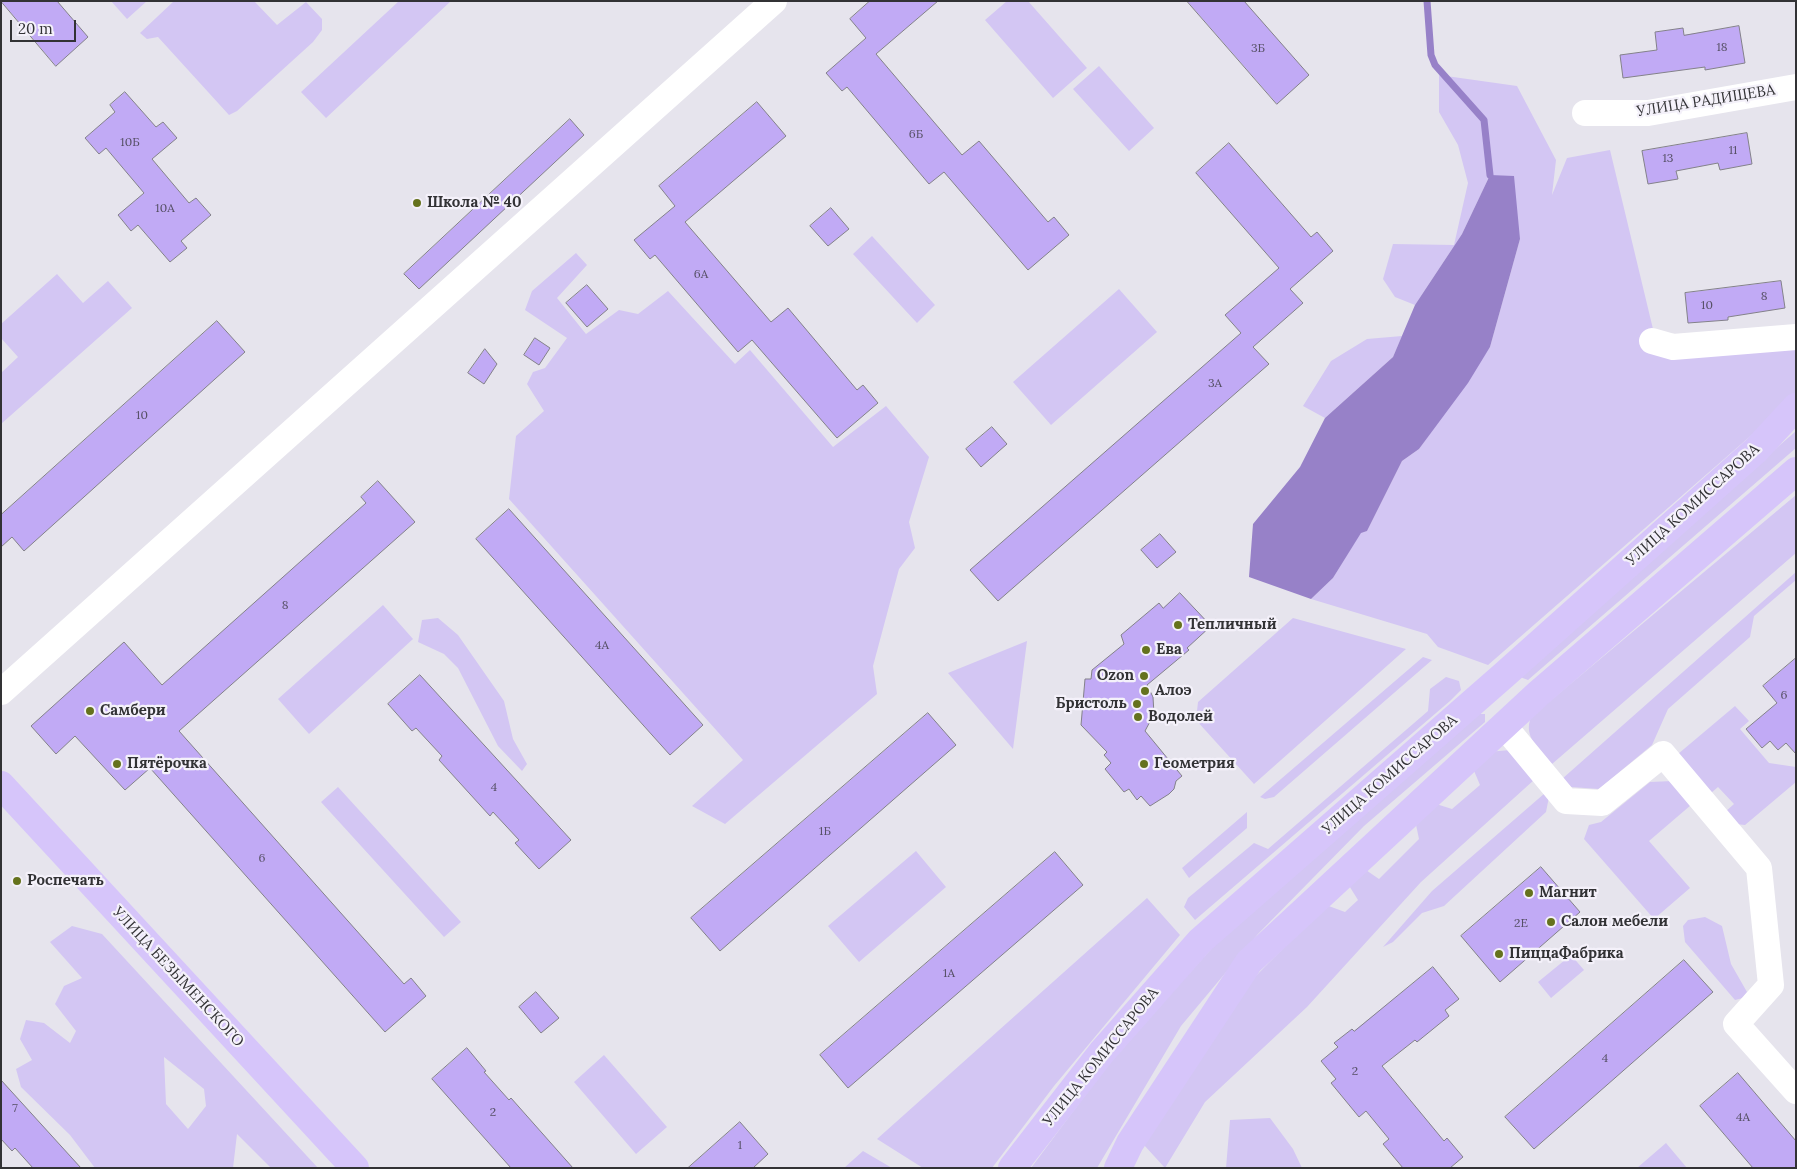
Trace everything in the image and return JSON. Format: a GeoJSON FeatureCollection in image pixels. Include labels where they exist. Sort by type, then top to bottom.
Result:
{"type":"FeatureCollection","features":[{"type":"Feature","properties":{"kind":"main road","name":"УЛИЦА КОМИССАРОВА"},"geometry":{"type":"LineString","coordinates":[[1012,1168],[1102,1052],[1200,941],[1511,669],[1756,450],[1796,408]]}},
{"type":"Feature","properties":{"kind":"main road"},"geometry":{"type":"LineString","coordinates":[[1118,1168],[1130,1143],[1249,962],[1539,693],[1796,471]]}},
{"type":"Feature","properties":{"kind":"main road","name":"УЛИЦА БЕЗЫМЕНСКОГО"},"geometry":{"type":"LineString","coordinates":[[1,785],[355,1168]]}},
{"type":"Feature","properties":{"kind":"street"},"geometry":{"type":"LineString","coordinates":[[1,692],[774,1]]}},
{"type":"Feature","properties":{"kind":"street","name":"УЛИЦА РАДИЩЕВА"},"geometry":{"type":"LineString","coordinates":[[1585,113],[1648,113],[1796,87]]}},
{"type":"Feature","properties":{"kind":"street"},"geometry":{"type":"LineString","coordinates":[[1652,341],[1673,347],[1796,338]]}},
{"type":"Feature","properties":{"kind":"street"},"geometry":{"type":"LineString","coordinates":[[1504,726],[1566,801],[1602,803],[1663,754],[1759,868],[1771,985],[1736,1024],[1796,1092]]}},
{"type":"Feature","properties":{"kind":"shaded area"},"geometry":{"type":"Polygon","coordinates":[[[111,1],[147,1],[127,19],[111,1]]]}},
{"type":"Feature","properties":{"kind":"shaded area"},"geometry":{"type":"Polygon","coordinates":[[[174,1],[254,1],[277,25],[306,2],[322,19],[322,30],[313,42],[237,111],[229,115],[158,37],[147,39],[140,33],[174,1]]]}},
{"type":"Feature","properties":{"kind":"shaded area"},"geometry":{"type":"Polygon","coordinates":[[[399,1],[451,1],[326,118],[301,92],[399,1]]]}},
{"type":"Feature","properties":{"kind":"shaded area"},"geometry":{"type":"Polygon","coordinates":[[[1007,1],[1028,1],[1087,68],[1053,98],[985,20],[1007,1]]]}},
{"type":"Feature","properties":{"kind":"shaded area"},"geometry":{"type":"Polygon","coordinates":[[[1099,66],[1154,128],[1129,151],[1073,89],[1099,66]]]}},
{"type":"Feature","properties":{"kind":"shaded area"},"geometry":{"type":"Polygon","coordinates":[[[1439,75],[1517,86],[1556,160],[1552,195],[1567,158],[1610,150],[1659,354],[1796,346],[1796,395],[1794,398],[1488,665],[1438,647],[1427,634],[1311,599],[1333,578],[1361,532],[1367,531],[1402,461],[1419,449],[1490,347],[1520,239],[1490,175],[1462,234],[1415,305],[1395,297],[1383,279],[1393,244],[1454,245],[1468,183],[1458,145],[1439,112],[1439,75]]]}},
{"type":"Feature","properties":{"kind":"shaded area"},"geometry":{"type":"Polygon","coordinates":[[[1490,175],[1514,176],[1520,239],[1490,347],[1468,383],[1419,449],[1402,461],[1367,531],[1361,533],[1333,578],[1311,599],[1249,577],[1253,524],[1300,467],[1325,418],[1393,357],[1415,305],[1462,234],[1490,175]]]}},
{"type":"Feature","properties":{"kind":"shaded area"},"geometry":{"type":"Polygon","coordinates":[[[872,236],[935,305],[917,323],[853,254],[872,236]]]}},
{"type":"Feature","properties":{"kind":"shaded area"},"geometry":{"type":"Polygon","coordinates":[[[576,253],[587,265],[557,298],[586,334],[619,310],[638,314],[668,291],[735,364],[750,350],[833,447],[886,406],[929,457],[909,522],[915,548],[899,569],[873,666],[877,694],[725,824],[692,806],[743,760],[509,499],[516,436],[544,411],[527,384],[533,372],[545,368],[567,338],[525,310],[532,291],[576,253]]]}},
{"type":"Feature","properties":{"kind":"shaded area"},"geometry":{"type":"Polygon","coordinates":[[[57,274],[83,303],[108,281],[132,308],[1,424],[1,373],[18,357],[1,338],[1,324],[57,274]]]}},
{"type":"Feature","properties":{"kind":"shaded area"},"geometry":{"type":"Polygon","coordinates":[[[1119,289],[1157,332],[1051,425],[1013,382],[1119,289]]]}},
{"type":"Feature","properties":{"kind":"shaded area"},"geometry":{"type":"Polygon","coordinates":[[[1402,336],[1393,357],[1325,418],[1303,406],[1331,361],[1367,339],[1402,336]]]}},
{"type":"Feature","properties":{"kind":"shaded area"},"geometry":{"type":"Polygon","coordinates":[[[1796,431],[1796,448],[1528,680],[1520,677],[1520,672],[1796,431]]]}},
{"type":"Feature","properties":{"kind":"shaded area"},"geometry":{"type":"Polygon","coordinates":[[[1796,495],[1796,553],[1552,764],[1531,737],[1529,724],[1531,717],[1796,495]]]}},
{"type":"Feature","properties":{"kind":"shaded area"},"geometry":{"type":"Polygon","coordinates":[[[1796,572],[1796,580],[1754,616],[1750,637],[1668,709],[1652,745],[1599,789],[1571,787],[1562,779],[1796,572]]]}},
{"type":"Feature","properties":{"kind":"shaded area"},"geometry":{"type":"Polygon","coordinates":[[[383,605],[413,639],[309,734],[278,699],[383,605]]]}},
{"type":"Feature","properties":{"kind":"shaded area"},"geometry":{"type":"Polygon","coordinates":[[[438,618],[458,635],[504,701],[513,739],[527,764],[522,771],[498,746],[458,668],[444,654],[418,642],[422,620],[438,618]]]}},
{"type":"Feature","properties":{"kind":"shaded area"},"geometry":{"type":"Polygon","coordinates":[[[1293,618],[1406,649],[1254,784],[1196,720],[1198,702],[1293,618]]]}},
{"type":"Feature","properties":{"kind":"shaded area"},"geometry":{"type":"Polygon","coordinates":[[[1027,641],[1013,749],[948,673],[1027,641]]]}},
{"type":"Feature","properties":{"kind":"shaded area"},"geometry":{"type":"Polygon","coordinates":[[[1423,657],[1432,660],[1274,797],[1265,799],[1260,797],[1423,657]]]}},
{"type":"Feature","properties":{"kind":"shaded area"},"geometry":{"type":"Polygon","coordinates":[[[1446,677],[1459,681],[1461,690],[1450,701],[1195,920],[1184,907],[1188,898],[1254,843],[1268,849],[1428,711],[1430,689],[1446,677]]]}},
{"type":"Feature","properties":{"kind":"shaded area"},"geometry":{"type":"Polygon","coordinates":[[[1735,706],[1749,721],[1740,729],[1769,763],[1796,767],[1796,782],[1745,825],[1735,824],[1725,812],[1734,804],[1718,787],[1711,793],[1678,754],[1735,706]]]}},
{"type":"Feature","properties":{"kind":"shaded area"},"geometry":{"type":"Polygon","coordinates":[[[1475,714],[1485,714],[1485,722],[1364,826],[1258,934],[1181,1026],[1097,1168],[1031,1168],[1112,1059],[1213,947],[1475,714]]]}},
{"type":"Feature","properties":{"kind":"shaded area"},"geometry":{"type":"Polygon","coordinates":[[[1510,750],[1534,780],[1421,882],[1307,1007],[1205,1102],[1165,1168],[1144,1145],[1242,990],[1326,905],[1345,912],[1358,900],[1348,884],[1363,868],[1379,879],[1419,839],[1415,820],[1433,803],[1452,809],[1480,785],[1472,766],[1488,752],[1510,750]]]}},
{"type":"Feature","properties":{"kind":"shaded area"},"geometry":{"type":"Polygon","coordinates":[[[1673,781],[1691,805],[1649,841],[1690,888],[1654,919],[1584,839],[1589,825],[1601,822],[1650,782],[1673,781]]]}},
{"type":"Feature","properties":{"kind":"shaded area"},"geometry":{"type":"Polygon","coordinates":[[[338,787],[461,922],[444,937],[321,802],[338,787]]]}},
{"type":"Feature","properties":{"kind":"shaded area"},"geometry":{"type":"Polygon","coordinates":[[[1545,793],[1549,797],[1546,812],[1444,906],[1422,913],[1393,942],[1383,947],[1432,891],[1545,793]]]}},
{"type":"Feature","properties":{"kind":"shaded area"},"geometry":{"type":"Polygon","coordinates":[[[1247,812],[1247,828],[1189,878],[1182,868],[1247,812]]]}},
{"type":"Feature","properties":{"kind":"shaded area"},"geometry":{"type":"Polygon","coordinates":[[[916,851],[946,887],[859,962],[828,926],[916,851]]]}},
{"type":"Feature","properties":{"kind":"shaded area"},"geometry":{"type":"Polygon","coordinates":[[[1147,898],[1180,935],[1054,1086],[992,1168],[923,1168],[877,1139],[1147,898]]]}},
{"type":"Feature","properties":{"kind":"shaded area"},"geometry":{"type":"Polygon","coordinates":[[[1705,917],[1722,926],[1731,964],[1747,992],[1743,998],[1735,1000],[1685,942],[1683,926],[1688,920],[1705,917]]]}},
{"type":"Feature","properties":{"kind":"shaded area"},"geometry":{"type":"Polygon","coordinates":[[[72,926],[102,934],[318,1168],[271,1168],[237,1134],[233,1168],[95,1168],[70,1135],[21,1087],[16,1069],[32,1060],[20,1039],[26,1020],[44,1023],[70,1043],[76,1031],[55,1004],[64,986],[82,978],[50,942],[72,926]],[[164,1057],[166,1104],[188,1129],[206,1106],[204,1089],[164,1057]]]}},
{"type":"Feature","properties":{"kind":"shaded area"},"geometry":{"type":"Polygon","coordinates":[[[1571,955],[1584,970],[1551,998],[1538,982],[1571,955]]]}},
{"type":"Feature","properties":{"kind":"shaded area"},"geometry":{"type":"Polygon","coordinates":[[[604,1055],[667,1127],[636,1154],[574,1082],[604,1055]]]}},
{"type":"Feature","properties":{"kind":"shaded area"},"geometry":{"type":"Polygon","coordinates":[[[1270,1118],[1293,1149],[1302,1168],[1226,1168],[1230,1120],[1270,1118]]]}},
{"type":"Feature","properties":{"kind":"shaded area"},"geometry":{"type":"Polygon","coordinates":[[[1666,1143],[1687,1168],[1637,1168],[1666,1143]]]}},
{"type":"Feature","properties":{"kind":"shaded area"},"geometry":{"type":"Polygon","coordinates":[[[863,1151],[892,1168],[844,1168],[863,1151]]]}},
{"type":"Feature","properties":{"kind":"building"},"geometry":{"type":"Polygon","coordinates":[[[1,1],[57,1],[88,37],[56,66],[1,1]]]}},
{"type":"Feature","properties":{"kind":"building"},"geometry":{"type":"Polygon","coordinates":[[[870,1],[938,1],[876,54],[962,155],[979,141],[1048,222],[1054,217],[1069,235],[1028,270],[944,172],[929,184],[847,87],[842,91],[826,73],[866,38],[850,19],[870,1]]]}},
{"type":"Feature","properties":{"kind":"building"},"geometry":{"type":"Polygon","coordinates":[[[1187,1],[1244,1],[1309,75],[1277,104],[1187,1]]]}},
{"type":"Feature","properties":{"kind":"building"},"geometry":{"type":"Polygon","coordinates":[[[1739,26],[1745,63],[1705,70],[1705,67],[1623,78],[1620,55],[1657,50],[1655,32],[1683,28],[1684,35],[1739,26]]]}},
{"type":"Feature","properties":{"kind":"building"},"geometry":{"type":"Polygon","coordinates":[[[125,92],[156,127],[163,122],[177,138],[152,159],[189,203],[196,198],[211,215],[181,241],[187,248],[170,262],[138,225],[131,231],[118,215],[144,193],[106,148],[99,154],[85,138],[115,112],[110,105],[125,92]]]}},
{"type":"Feature","properties":{"kind":"building"},"geometry":{"type":"Polygon","coordinates":[[[757,102],[786,136],[685,222],[771,322],[788,308],[857,390],[863,385],[878,403],[837,438],[752,340],[738,352],[655,255],[650,259],[634,240],[675,206],[659,186],[757,102]]]}},
{"type":"Feature","properties":{"kind":"building"},"geometry":{"type":"Polygon","coordinates":[[[570,119],[584,135],[419,289],[404,274],[570,119]]]}},
{"type":"Feature","properties":{"kind":"building"},"geometry":{"type":"Polygon","coordinates":[[[1747,133],[1752,164],[1720,170],[1718,163],[1676,171],[1678,179],[1648,184],[1642,151],[1747,133]]]}},
{"type":"Feature","properties":{"kind":"building"},"geometry":{"type":"Polygon","coordinates":[[[1229,143],[1311,237],[1317,232],[1333,251],[1290,289],[1303,303],[1253,347],[1269,364],[998,601],[970,570],[1241,333],[1225,315],[1279,268],[1196,173],[1229,143]]]}},
{"type":"Feature","properties":{"kind":"building"},"geometry":{"type":"Polygon","coordinates":[[[831,208],[849,229],[828,246],[810,226],[831,208]]]}},
{"type":"Feature","properties":{"kind":"building"},"geometry":{"type":"Polygon","coordinates":[[[1781,281],[1785,308],[1728,317],[1728,320],[1688,323],[1685,293],[1781,281]]]}},
{"type":"Feature","properties":{"kind":"building"},"geometry":{"type":"Polygon","coordinates":[[[587,285],[608,309],[587,327],[566,303],[587,285]]]}},
{"type":"Feature","properties":{"kind":"building"},"geometry":{"type":"Polygon","coordinates":[[[217,321],[245,352],[24,551],[12,537],[1,547],[1,515],[217,321]]]}},
{"type":"Feature","properties":{"kind":"building"},"geometry":{"type":"Polygon","coordinates":[[[535,338],[550,348],[539,365],[524,355],[535,338]]]}},
{"type":"Feature","properties":{"kind":"building"},"geometry":{"type":"Polygon","coordinates":[[[485,349],[497,364],[484,384],[468,373],[485,349]]]}},
{"type":"Feature","properties":{"kind":"building"},"geometry":{"type":"Polygon","coordinates":[[[992,427],[1007,444],[981,467],[966,449],[992,427]]]}},
{"type":"Feature","properties":{"kind":"building"},"geometry":{"type":"Polygon","coordinates":[[[378,481],[415,522],[179,731],[404,984],[411,978],[426,996],[385,1032],[150,768],[125,790],[75,736],[56,754],[31,726],[124,642],[162,685],[366,503],[361,497],[378,481]]]}},
{"type":"Feature","properties":{"kind":"building"},"geometry":{"type":"Polygon","coordinates":[[[509,509],[703,725],[670,755],[476,539],[509,509]]]}},
{"type":"Feature","properties":{"kind":"building"},"geometry":{"type":"Polygon","coordinates":[[[1160,534],[1176,552],[1157,568],[1141,550],[1160,534]]]}},
{"type":"Feature","properties":{"kind":"building"},"geometry":{"type":"Polygon","coordinates":[[[1180,593],[1211,626],[1187,648],[1189,650],[1147,685],[1153,697],[1154,714],[1145,731],[1182,776],[1176,781],[1174,789],[1169,794],[1150,806],[1141,796],[1137,800],[1129,789],[1124,792],[1105,769],[1111,763],[1104,755],[1107,752],[1081,725],[1085,679],[1091,679],[1092,670],[1124,644],[1121,635],[1159,603],[1163,608],[1180,593]]]}},
{"type":"Feature","properties":{"kind":"building"},"geometry":{"type":"Polygon","coordinates":[[[1796,658],[1796,754],[1786,743],[1778,750],[1770,741],[1762,748],[1746,729],[1777,703],[1763,686],[1796,658]]]}},
{"type":"Feature","properties":{"kind":"building"},"geometry":{"type":"Polygon","coordinates":[[[420,675],[571,840],[539,869],[515,843],[519,840],[493,812],[490,816],[439,760],[442,756],[416,728],[412,731],[388,704],[420,675]]]}},
{"type":"Feature","properties":{"kind":"building"},"geometry":{"type":"Polygon","coordinates":[[[928,713],[956,745],[720,951],[691,918],[928,713]]]}},
{"type":"Feature","properties":{"kind":"building"},"geometry":{"type":"Polygon","coordinates":[[[1055,852],[1083,885],[848,1088],[820,1055],[1055,852]]]}},
{"type":"Feature","properties":{"kind":"building"},"geometry":{"type":"Polygon","coordinates":[[[1541,867],[1580,912],[1500,982],[1461,936],[1541,867]]]}},
{"type":"Feature","properties":{"kind":"building"},"geometry":{"type":"Polygon","coordinates":[[[1684,960],[1713,992],[1534,1149],[1505,1117],[1684,960]]]}},
{"type":"Feature","properties":{"kind":"building"},"geometry":{"type":"Polygon","coordinates":[[[1433,967],[1459,999],[1445,1010],[1449,1016],[1417,1042],[1415,1040],[1382,1066],[1444,1141],[1447,1138],[1463,1157],[1450,1168],[1403,1168],[1383,1144],[1389,1139],[1366,1111],[1359,1117],[1331,1083],[1336,1079],[1321,1061],[1338,1047],[1334,1043],[1352,1029],[1354,1031],[1433,967]]]}},
{"type":"Feature","properties":{"kind":"building"},"geometry":{"type":"Polygon","coordinates":[[[536,992],[559,1018],[541,1033],[519,1007],[536,992]]]}},
{"type":"Feature","properties":{"kind":"building"},"geometry":{"type":"Polygon","coordinates":[[[467,1048],[486,1071],[484,1072],[509,1100],[511,1098],[573,1168],[511,1168],[432,1079],[467,1048]]]}},
{"type":"Feature","properties":{"kind":"building"},"geometry":{"type":"Polygon","coordinates":[[[1738,1073],[1796,1141],[1796,1168],[1753,1168],[1700,1106],[1738,1073]]]}},
{"type":"Feature","properties":{"kind":"building"},"geometry":{"type":"Polygon","coordinates":[[[1,1080],[81,1168],[33,1168],[15,1148],[12,1151],[1,1139],[1,1080]]]}},
{"type":"Feature","properties":{"kind":"building"},"geometry":{"type":"Polygon","coordinates":[[[740,1122],[768,1154],[753,1168],[688,1168],[740,1122]]]}},
{"type":"Feature","properties":{"kind":"waterway"},"geometry":{"type":"LineString","coordinates":[[1427,1],[1431,55],[1435,65],[1484,120],[1490,175]]}},
{"type":"Feature","properties":{"kind":"place","name":"Школа № 40"},"geometry":{"type":"Point","coordinates":[417,203]}},
{"type":"Feature","properties":{"kind":"place","name":"Тепличный"},"geometry":{"type":"Point","coordinates":[1178,625]}},
{"type":"Feature","properties":{"kind":"place","name":"Ева"},"geometry":{"type":"Point","coordinates":[1146,650]}},
{"type":"Feature","properties":{"kind":"place","name":"Ozon"},"geometry":{"type":"Point","coordinates":[1144,676]}},
{"type":"Feature","properties":{"kind":"place","name":"Алоэ"},"geometry":{"type":"Point","coordinates":[1145,691]}},
{"type":"Feature","properties":{"kind":"place","name":"Бристоль"},"geometry":{"type":"Point","coordinates":[1137,704]}},
{"type":"Feature","properties":{"kind":"place","name":"Самбери"},"geometry":{"type":"Point","coordinates":[90,711]}},
{"type":"Feature","properties":{"kind":"place","name":"Водолей"},"geometry":{"type":"Point","coordinates":[1138,717]}},
{"type":"Feature","properties":{"kind":"place","name":"Пятёрочка"},"geometry":{"type":"Point","coordinates":[117,764]}},
{"type":"Feature","properties":{"kind":"place","name":"Геометрия"},"geometry":{"type":"Point","coordinates":[1144,764]}},
{"type":"Feature","properties":{"kind":"place","name":"Роспечать"},"geometry":{"type":"Point","coordinates":[17,881]}},
{"type":"Feature","properties":{"kind":"place","name":"Магнит"},"geometry":{"type":"Point","coordinates":[1529,893]}},
{"type":"Feature","properties":{"kind":"place","name":"Салон мебели"},"geometry":{"type":"Point","coordinates":[1551,922]}},
{"type":"Feature","properties":{"kind":"place","name":"ПиццаФабрика"},"geometry":{"type":"Point","coordinates":[1499,954]}}]}
